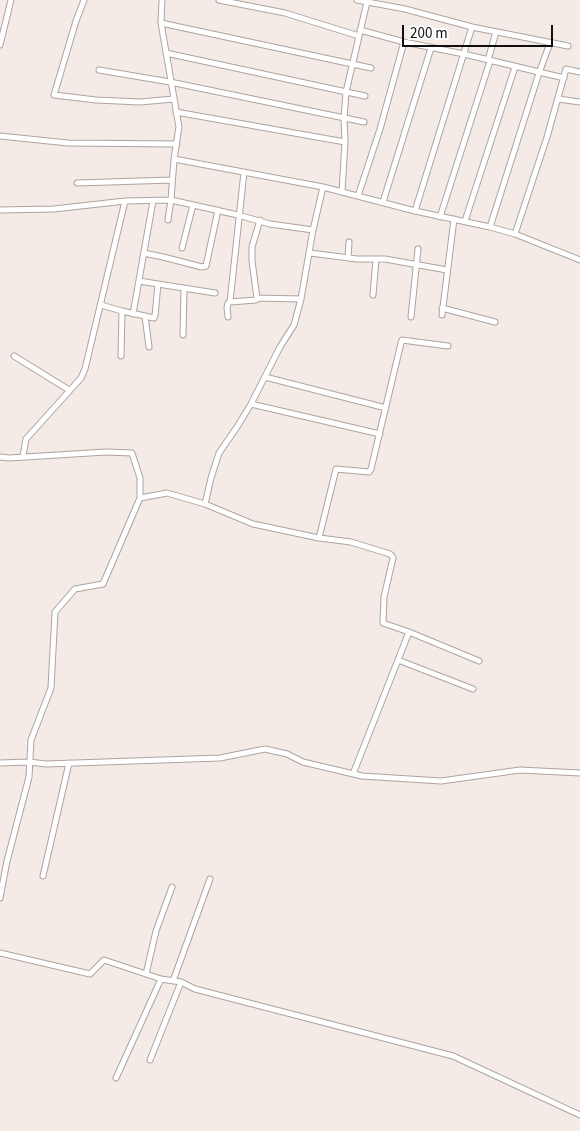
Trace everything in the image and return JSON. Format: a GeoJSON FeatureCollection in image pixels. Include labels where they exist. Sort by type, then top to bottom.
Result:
{"type":"FeatureCollection","features":[{"type":"Feature","properties":{"kind":"street"},"geometry":{"type":"LineString","coordinates":[[0,45],[11,0]]}},
{"type":"Feature","properties":{"kind":"street"},"geometry":{"type":"LineString","coordinates":[[84,0],[54,96],[140,102],[174,99]]}},
{"type":"Feature","properties":{"kind":"street"},"geometry":{"type":"LineString","coordinates":[[162,0],[162,23],[166,53],[179,127],[168,220]]}},
{"type":"Feature","properties":{"kind":"street"},"geometry":{"type":"LineString","coordinates":[[219,0],[284,13],[360,33],[464,54],[564,78]]}},
{"type":"Feature","properties":{"kind":"street"},"geometry":{"type":"LineString","coordinates":[[393,7],[395,0]]}},
{"type":"Feature","properties":{"kind":"street"},"geometry":{"type":"LineString","coordinates":[[342,191],[346,92],[360,33],[362,1],[472,27],[568,46]]}},
{"type":"Feature","properties":{"kind":"street"},"geometry":{"type":"LineString","coordinates":[[162,23],[371,68]]}},
{"type":"Feature","properties":{"kind":"street"},"geometry":{"type":"LineString","coordinates":[[415,211],[472,27]]}},
{"type":"Feature","properties":{"kind":"street"},"geometry":{"type":"LineString","coordinates":[[440,217],[496,32]]}},
{"type":"Feature","properties":{"kind":"street"},"geometry":{"type":"LineString","coordinates":[[358,196],[380,130],[404,42]]}},
{"type":"Feature","properties":{"kind":"street"},"geometry":{"type":"LineString","coordinates":[[490,227],[550,43]]}},
{"type":"Feature","properties":{"kind":"street"},"geometry":{"type":"LineString","coordinates":[[383,202],[431,48]]}},
{"type":"Feature","properties":{"kind":"street"},"geometry":{"type":"LineString","coordinates":[[166,53],[365,96]]}},
{"type":"Feature","properties":{"kind":"street"},"geometry":{"type":"LineString","coordinates":[[465,222],[515,67]]}},
{"type":"Feature","properties":{"kind":"street"},"geometry":{"type":"LineString","coordinates":[[515,234],[547,137],[566,69],[580,72]]}},
{"type":"Feature","properties":{"kind":"street"},"geometry":{"type":"LineString","coordinates":[[99,70],[170,82],[364,122]]}},
{"type":"Feature","properties":{"kind":"street"},"geometry":{"type":"LineString","coordinates":[[558,99],[580,102]]}},
{"type":"Feature","properties":{"kind":"street"},"geometry":{"type":"LineString","coordinates":[[176,112],[345,142]]}},
{"type":"Feature","properties":{"kind":"street"},"geometry":{"type":"LineString","coordinates":[[0,136],[68,143],[177,144]]}},
{"type":"Feature","properties":{"kind":"street"},"geometry":{"type":"LineString","coordinates":[[174,159],[322,186],[415,211],[490,227],[515,234],[580,260]]}},
{"type":"Feature","properties":{"kind":"street"},"geometry":{"type":"LineString","coordinates":[[228,317],[227,307],[230,302],[244,172]]}},
{"type":"Feature","properties":{"kind":"street"},"geometry":{"type":"LineString","coordinates":[[77,183],[172,180]]}},
{"type":"Feature","properties":{"kind":"street"},"geometry":{"type":"LineString","coordinates":[[205,504],[219,453],[251,404],[280,347],[294,325],[301,299],[322,186]]}},
{"type":"Feature","properties":{"kind":"street"},"geometry":{"type":"LineString","coordinates":[[0,210],[54,209],[125,201],[171,200],[260,220],[270,224],[313,230]]}},
{"type":"Feature","properties":{"kind":"street"},"geometry":{"type":"LineString","coordinates":[[23,456],[26,439],[82,378],[125,201]]}},
{"type":"Feature","properties":{"kind":"street"},"geometry":{"type":"LineString","coordinates":[[133,314],[153,201]]}},
{"type":"Feature","properties":{"kind":"street"},"geometry":{"type":"LineString","coordinates":[[182,248],[193,205]]}},
{"type":"Feature","properties":{"kind":"street"},"geometry":{"type":"LineString","coordinates":[[144,253],[206,266],[218,210]]}},
{"type":"Feature","properties":{"kind":"street"},"geometry":{"type":"LineString","coordinates":[[442,315],[454,219]]}},
{"type":"Feature","properties":{"kind":"street"},"geometry":{"type":"LineString","coordinates":[[257,298],[252,247],[260,220]]}},
{"type":"Feature","properties":{"kind":"street"},"geometry":{"type":"LineString","coordinates":[[348,257],[349,242]]}},
{"type":"Feature","properties":{"kind":"street"},"geometry":{"type":"LineString","coordinates":[[411,317],[418,249]]}},
{"type":"Feature","properties":{"kind":"street"},"geometry":{"type":"LineString","coordinates":[[310,253],[357,259],[385,259],[447,270]]}},
{"type":"Feature","properties":{"kind":"street"},"geometry":{"type":"LineString","coordinates":[[373,295],[376,259]]}},
{"type":"Feature","properties":{"kind":"street"},"geometry":{"type":"LineString","coordinates":[[139,281],[215,293]]}},
{"type":"Feature","properties":{"kind":"street"},"geometry":{"type":"LineString","coordinates":[[101,305],[152,318],[155,316],[158,284]]}},
{"type":"Feature","properties":{"kind":"street"},"geometry":{"type":"LineString","coordinates":[[183,335],[184,289]]}},
{"type":"Feature","properties":{"kind":"street"},"geometry":{"type":"LineString","coordinates":[[230,302],[256,300],[257,298],[301,299]]}},
{"type":"Feature","properties":{"kind":"street"},"geometry":{"type":"LineString","coordinates":[[442,308],[495,322]]}},
{"type":"Feature","properties":{"kind":"street"},"geometry":{"type":"LineString","coordinates":[[120,356],[122,311]]}},
{"type":"Feature","properties":{"kind":"street"},"geometry":{"type":"LineString","coordinates":[[145,316],[149,347]]}},
{"type":"Feature","properties":{"kind":"street"},"geometry":{"type":"LineString","coordinates":[[319,538],[336,469],[371,471],[402,340],[448,346]]}},
{"type":"Feature","properties":{"kind":"street"},"geometry":{"type":"LineString","coordinates":[[14,356],[69,390]]}},
{"type":"Feature","properties":{"kind":"street"},"geometry":{"type":"LineString","coordinates":[[265,376],[386,408]]}},
{"type":"Feature","properties":{"kind":"street"},"geometry":{"type":"LineString","coordinates":[[251,404],[380,434]]}},
{"type":"Feature","properties":{"kind":"street"},"geometry":{"type":"LineString","coordinates":[[0,456],[8,458],[106,452],[132,453],[140,478],[140,498],[102,584],[74,589],[55,612],[50,688],[31,740],[28,777],[7,861],[0,898]]}},
{"type":"Feature","properties":{"kind":"street"},"geometry":{"type":"LineString","coordinates":[[140,498],[167,493],[205,504],[253,524],[319,538],[351,542],[390,554],[393,558],[384,597],[384,623],[479,661]]}},
{"type":"Feature","properties":{"kind":"street"},"geometry":{"type":"LineString","coordinates":[[353,774],[409,632]]}},
{"type":"Feature","properties":{"kind":"street"},"geometry":{"type":"LineString","coordinates":[[398,660],[473,689]]}},
{"type":"Feature","properties":{"kind":"street"},"geometry":{"type":"LineString","coordinates":[[0,763],[69,764],[220,758],[265,749],[287,754],[303,762],[362,776],[441,781],[520,770],[580,773]]}},
{"type":"Feature","properties":{"kind":"street"},"geometry":{"type":"LineString","coordinates":[[42,876],[69,764]]}},
{"type":"Feature","properties":{"kind":"street"},"geometry":{"type":"LineString","coordinates":[[173,981],[210,879]]}},
{"type":"Feature","properties":{"kind":"street"},"geometry":{"type":"LineString","coordinates":[[146,974],[156,931],[172,887]]}},
{"type":"Feature","properties":{"kind":"street"},"geometry":{"type":"LineString","coordinates":[[0,953],[90,974],[104,960],[161,979],[181,982],[195,989],[453,1056],[580,1115]]}},
{"type":"Feature","properties":{"kind":"street"},"geometry":{"type":"LineString","coordinates":[[116,1078],[161,979]]}},
{"type":"Feature","properties":{"kind":"street"},"geometry":{"type":"LineString","coordinates":[[150,1060],[181,982]]}}]}
